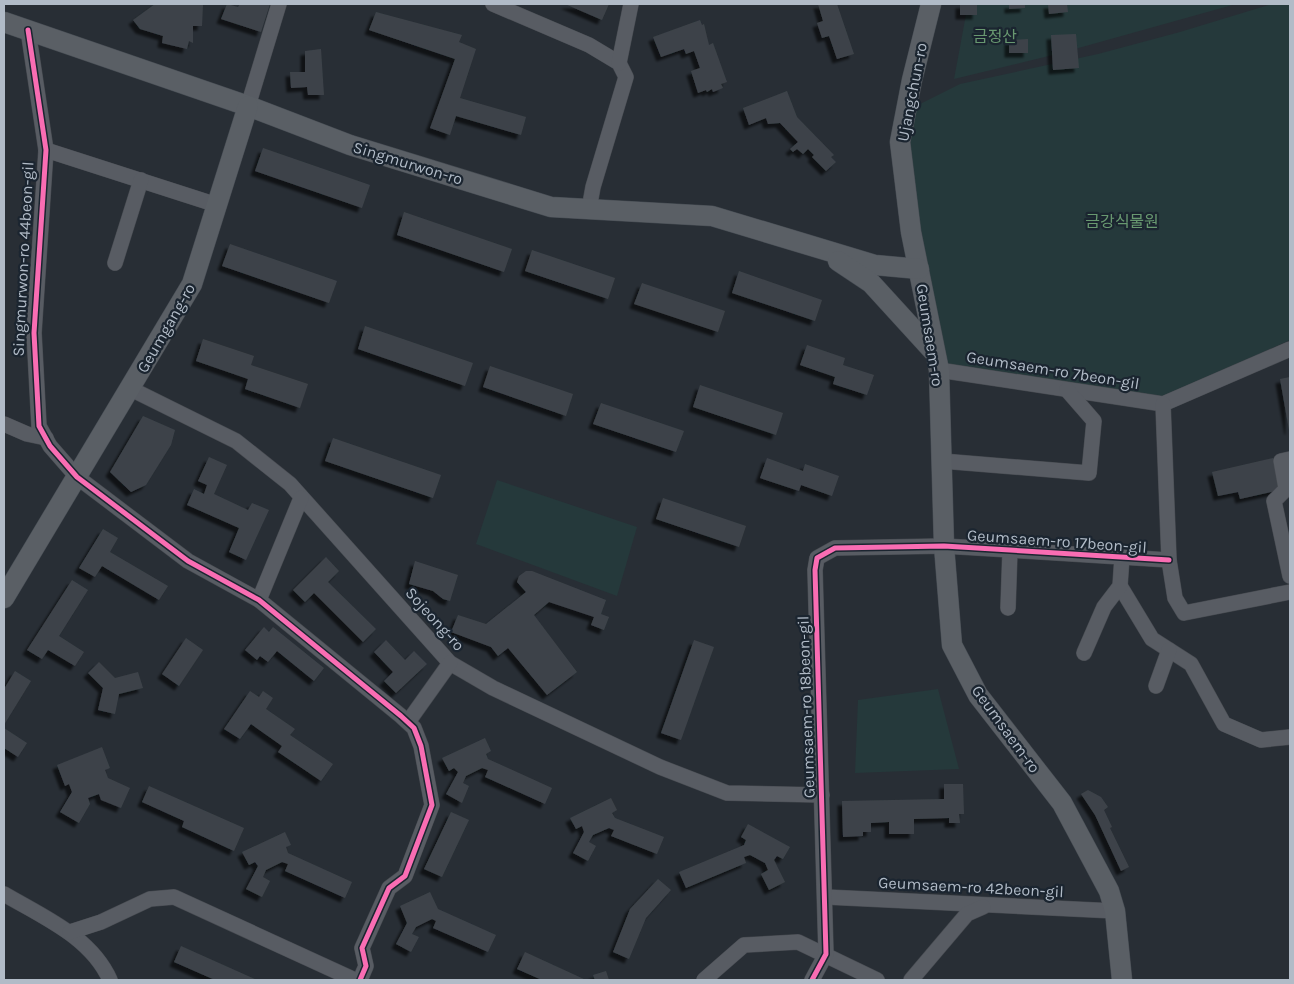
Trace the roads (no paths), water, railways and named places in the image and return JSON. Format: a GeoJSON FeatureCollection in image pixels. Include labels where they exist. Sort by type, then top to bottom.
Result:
{"type":"FeatureCollection","features":[{"type":"Feature","properties":{"kind":"main road","name":"Ujangchun-ro"},"geometry":{"type":"LineString","coordinates":[[918,269],[900,142],[912,80],[931,4]]}},
{"type":"Feature","properties":{"kind":"main road","name":"Singmurwon-ro"},"geometry":{"type":"LineString","coordinates":[[4,22],[248,106],[350,145],[552,207],[712,216],[875,265],[918,269]]}},
{"type":"Feature","properties":{"kind":"main road","name":"Geumgang-ro"},"geometry":{"type":"LineString","coordinates":[[4,598],[131,389],[192,284],[248,106]]}},
{"type":"Feature","properties":{"kind":"main road","name":"Singmurwon-ro"},"geometry":{"type":"LineString","coordinates":[[824,251],[871,283],[937,362]]}},
{"type":"Feature","properties":{"kind":"main road","name":"Geumsaem-ro"},"geometry":{"type":"LineString","coordinates":[[918,269],[937,362],[944,546],[952,645],[978,695],[1062,803],[1109,891],[1115,912],[1122,980]]}},
{"type":"Feature","properties":{"kind":"street","name":"Geumgang-ro"},"geometry":{"type":"LineString","coordinates":[[248,106],[279,4]]}},
{"type":"Feature","properties":{"kind":"street"},"geometry":{"type":"LineString","coordinates":[[493,4],[590,45],[619,63],[626,77],[593,187],[589,209]]}},
{"type":"Feature","properties":{"kind":"street"},"geometry":{"type":"LineString","coordinates":[[619,63],[631,4]]}},
{"type":"Feature","properties":{"kind":"street","name":"Singmurwon-ro 44beon-gil"},"geometry":{"type":"LineString","coordinates":[[28,30],[46,150],[34,333],[39,426],[50,446],[77,477],[188,561],[259,600],[408,722]]}},
{"type":"Feature","properties":{"kind":"street"},"geometry":{"type":"LineString","coordinates":[[46,150],[217,204]]}},
{"type":"Feature","properties":{"kind":"street"},"geometry":{"type":"LineString","coordinates":[[116,264],[141,180]]}},
{"type":"Feature","properties":{"kind":"street"},"geometry":{"type":"LineString","coordinates":[[1169,560],[1163,404],[1290,349]]}},
{"type":"Feature","properties":{"kind":"street","name":"Geumsaem-ro 7beon-gil"},"geometry":{"type":"LineString","coordinates":[[937,362],[1067,390],[1163,404]]}},
{"type":"Feature","properties":{"kind":"street","name":"Sojeong-ro"},"geometry":{"type":"LineString","coordinates":[[131,389],[236,441],[290,484],[450,663],[493,688],[660,767],[727,793],[822,795]]}},
{"type":"Feature","properties":{"kind":"street"},"geometry":{"type":"LineString","coordinates":[[942,461],[1089,473],[1094,421],[1067,390]]}},
{"type":"Feature","properties":{"kind":"street"},"geometry":{"type":"LineString","coordinates":[[4,424],[27,434],[46,438]]}},
{"type":"Feature","properties":{"kind":"street"},"geometry":{"type":"LineString","coordinates":[[1290,459],[1282,461],[1286,489],[1274,501],[1290,576]]}},
{"type":"Feature","properties":{"kind":"street"},"geometry":{"type":"LineString","coordinates":[[259,600],[301,498]]}},
{"type":"Feature","properties":{"kind":"street","name":"Geumsaem-ro 17beon-gil"},"geometry":{"type":"LineString","coordinates":[[944,546],[1169,560],[1176,598],[1184,613],[1290,592]]}},
{"type":"Feature","properties":{"kind":"street","name":"Geumsaem-ro 18beon-gil"},"geometry":{"type":"LineString","coordinates":[[812,980],[826,954],[826,897],[815,570],[817,558],[835,548],[944,546]]}},
{"type":"Feature","properties":{"kind":"street","name":"Geumsaem-ro 17beon-gil"},"geometry":{"type":"LineString","coordinates":[[1008,608],[1010,550]]}},
{"type":"Feature","properties":{"kind":"street"},"geometry":{"type":"LineString","coordinates":[[1084,653],[1104,607],[1120,586],[1122,557]]}},
{"type":"Feature","properties":{"kind":"street"},"geometry":{"type":"LineString","coordinates":[[1120,586],[1152,639],[1191,664],[1224,724],[1261,740],[1290,737]]}},
{"type":"Feature","properties":{"kind":"street"},"geometry":{"type":"LineString","coordinates":[[1156,686],[1169,650]]}},
{"type":"Feature","properties":{"kind":"street"},"geometry":{"type":"LineString","coordinates":[[360,980],[366,966],[362,948],[389,888],[405,876],[432,805],[421,746],[414,728],[408,722],[450,663]]}},
{"type":"Feature","properties":{"kind":"street"},"geometry":{"type":"LineString","coordinates":[[4,894],[70,932],[104,966],[110,980]]}},
{"type":"Feature","properties":{"kind":"street"},"geometry":{"type":"LineString","coordinates":[[70,932],[101,922],[150,900],[174,897],[355,980]]}},
{"type":"Feature","properties":{"kind":"street","name":"Geumsaem-ro 42beon-gil"},"geometry":{"type":"LineString","coordinates":[[826,897],[1115,912]]}},
{"type":"Feature","properties":{"kind":"street"},"geometry":{"type":"LineString","coordinates":[[911,980],[968,914],[985,906]]}},
{"type":"Feature","properties":{"kind":"street"},"geometry":{"type":"LineString","coordinates":[[704,980],[744,945],[798,942],[877,980]]}},
{"type":"Feature","properties":{"kind":"park label","name":"금정산"},"geometry":{"type":"Point","coordinates":[995,36]}},
{"type":"Feature","properties":{"kind":"park label","name":"금강식물원"},"geometry":{"type":"Point","coordinates":[1122,221]}}]}
